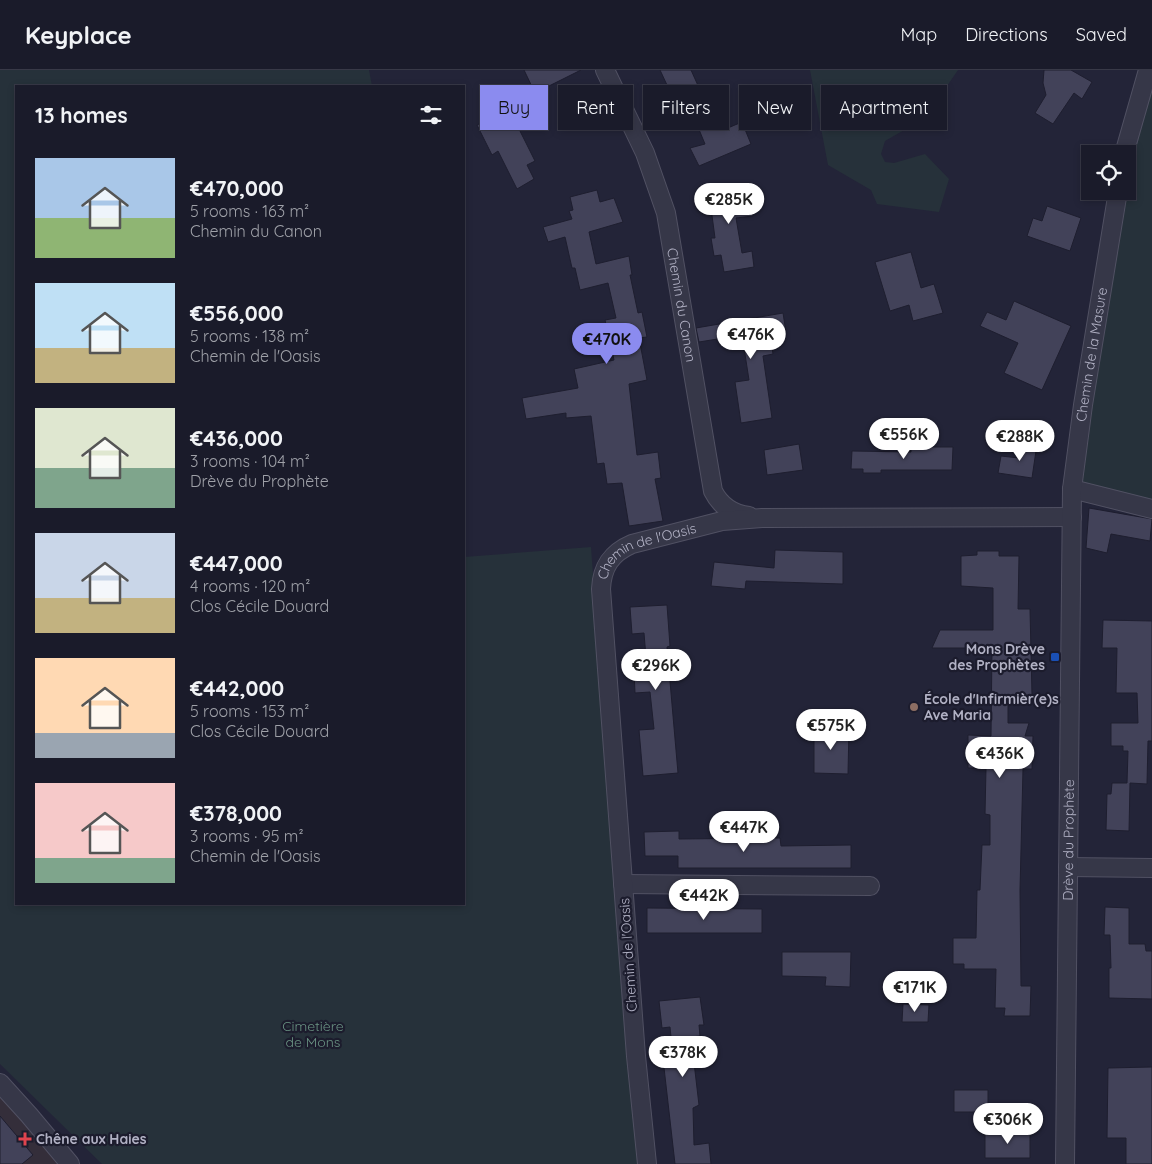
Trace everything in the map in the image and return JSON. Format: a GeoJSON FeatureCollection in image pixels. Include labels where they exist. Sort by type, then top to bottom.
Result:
{"type":"FeatureCollection","features":[{"type":"Feature","properties":{"kind":"street","name":"Chemin du Canon"},"geometry":{"type":"LineString","coordinates":[[606,70],[645,153],[666,213],[713,491],[718,500],[729,510],[762,518]]}},
{"type":"Feature","properties":{"kind":"street"},"geometry":{"type":"LineString","coordinates":[[1127,145],[1148,70]]}},
{"type":"Feature","properties":{"kind":"street","name":"Chemin de la Masure"},"geometry":{"type":"LineString","coordinates":[[1072,517],[1072,489],[1083,405],[1117,200]]}},
{"type":"Feature","properties":{"kind":"street"},"geometry":{"type":"LineString","coordinates":[[1072,489],[1152,509]]}},
{"type":"Feature","properties":{"kind":"street","name":"Chemin de l'Oasis"},"geometry":{"type":"LineString","coordinates":[[647,1164],[623,884],[602,575],[610,559],[618,550],[648,539],[722,521],[762,518],[1072,517]]}},
{"type":"Feature","properties":{"kind":"street","name":"Drève du Prophète"},"geometry":{"type":"LineString","coordinates":[[1065,1164],[1072,517]]}},
{"type":"Feature","properties":{"kind":"street"},"geometry":{"type":"LineString","coordinates":[[1068,867],[1152,868]]}},
{"type":"Feature","properties":{"kind":"street"},"geometry":{"type":"LineString","coordinates":[[623,884],[870,886]]}},
{"type":"Feature","properties":{"kind":"street"},"geometry":{"type":"LineString","coordinates":[[0,1084],[30,1115],[70,1164]]}},
{"type":"Feature","properties":{"kind":"shaded area","name":"Chêne aux Haies"},"geometry":{"type":"Polygon","coordinates":[[[0,1083],[70,1164],[0,1164],[0,1083]]]}},
{"type":"Feature","properties":{"kind":"green space","name":"Cimetière de Mons"},"geometry":{"type":"Polygon","coordinates":[[[0,70],[369,70],[372,85],[15,85],[15,905],[465,905],[465,557],[591,547],[621,968],[647,1164],[102,1164],[0,1064],[0,70]]]}},
{"type":"Feature","properties":{"kind":"green space"},"geometry":{"type":"Polygon","coordinates":[[[810,70],[958,70],[947,86],[821,85],[821,128],[810,70]]]}},
{"type":"Feature","properties":{"kind":"green space"},"geometry":{"type":"Polygon","coordinates":[[[1152,70],[1152,509],[1072,489],[1117,200],[1136,200],[1136,145],[1131,145],[1152,70]]]}},
{"type":"Feature","properties":{"kind":"green space"},"geometry":{"type":"Polygon","coordinates":[[[821,130],[904,130],[885,141],[881,154],[885,162],[894,163],[925,154],[949,179],[939,212],[877,204],[871,190],[828,165],[821,130]]]}},
{"type":"Feature","properties":{"kind":"building"},"geometry":{"type":"Polygon","coordinates":[[[524,70],[581,70],[548,86],[531,85],[524,70]]]}},
{"type":"Feature","properties":{"kind":"building"},"geometry":{"type":"Polygon","coordinates":[[[660,70],[691,70],[698,85],[667,85],[660,70]]]}},
{"type":"Feature","properties":{"kind":"building"},"geometry":{"type":"Polygon","coordinates":[[[1044,70],[1071,70],[1092,82],[1082,99],[1074,93],[1053,124],[1035,113],[1046,95],[1043,83],[1044,70]]]}},
{"type":"Feature","properties":{"kind":"building"},"geometry":{"type":"Polygon","coordinates":[[[739,123],[739,130],[745,130],[751,144],[699,166],[690,148],[705,144],[699,130],[729,130],[729,127],[739,123]]]}},
{"type":"Feature","properties":{"kind":"building"},"geometry":{"type":"Polygon","coordinates":[[[480,124],[480,130],[520,130],[535,161],[527,165],[534,179],[517,189],[498,151],[492,155],[477,125],[480,124]]]}},
{"type":"Feature","properties":{"kind":"building"},"geometry":{"type":"Polygon","coordinates":[[[748,185],[753,216],[736,218],[742,253],[752,251],[754,267],[724,272],[721,255],[714,256],[711,238],[715,238],[711,208],[705,209],[702,192],[748,185]]]}},
{"type":"Feature","properties":{"kind":"building"},"geometry":{"type":"Polygon","coordinates":[[[597,190],[600,202],[614,198],[623,222],[589,232],[596,264],[629,256],[632,275],[630,275],[638,313],[642,312],[647,337],[639,338],[647,380],[629,384],[637,455],[658,452],[661,478],[655,479],[663,521],[629,526],[622,483],[607,484],[604,463],[597,464],[591,416],[566,418],[566,413],[526,419],[522,398],[578,388],[574,369],[614,360],[605,320],[616,318],[608,283],[580,290],[575,268],[572,268],[565,237],[548,242],[543,227],[572,219],[569,211],[573,210],[570,197],[597,190]]]}},
{"type":"Feature","properties":{"kind":"building"},"geometry":{"type":"Polygon","coordinates":[[[1047,206],[1081,218],[1070,251],[1027,236],[1033,218],[1042,221],[1047,206]]]}},
{"type":"Feature","properties":{"kind":"building"},"geometry":{"type":"Polygon","coordinates":[[[911,252],[921,288],[934,284],[943,313],[913,321],[909,305],[890,311],[875,262],[911,252]]]}},
{"type":"Feature","properties":{"kind":"building"},"geometry":{"type":"Polygon","coordinates":[[[1014,301],[1071,326],[1042,390],[1004,373],[1018,343],[980,326],[987,312],[1006,320],[1014,301]]]}},
{"type":"Feature","properties":{"kind":"building"},"geometry":{"type":"Polygon","coordinates":[[[783,313],[786,332],[770,334],[773,354],[763,356],[772,418],[741,423],[735,382],[749,380],[742,335],[699,342],[696,328],[783,313]]]}},
{"type":"Feature","properties":{"kind":"building"},"geometry":{"type":"Polygon","coordinates":[[[1022,442],[1037,444],[1032,478],[998,473],[1001,456],[1019,458],[1022,442]]]}},
{"type":"Feature","properties":{"kind":"building"},"geometry":{"type":"Polygon","coordinates":[[[799,444],[803,470],[767,475],[764,450],[799,444]]]}},
{"type":"Feature","properties":{"kind":"building"},"geometry":{"type":"Polygon","coordinates":[[[911,447],[953,447],[952,470],[881,470],[881,473],[863,473],[863,469],[851,469],[852,451],[911,452],[911,447]]]}},
{"type":"Feature","properties":{"kind":"building"},"geometry":{"type":"Polygon","coordinates":[[[1089,508],[1152,519],[1150,541],[1111,534],[1107,553],[1086,548],[1089,508]]]}},
{"type":"Feature","properties":{"kind":"building"},"geometry":{"type":"Polygon","coordinates":[[[775,550],[843,552],[843,584],[746,581],[745,589],[711,586],[714,562],[774,568],[775,550]]]}},
{"type":"Feature","properties":{"kind":"building"},"geometry":{"type":"Polygon","coordinates":[[[977,551],[999,551],[999,556],[1019,556],[1018,609],[1030,609],[1032,695],[1008,696],[1008,723],[1029,723],[1025,736],[1033,736],[1032,769],[1023,769],[1020,890],[1021,986],[1031,986],[1030,1016],[1004,1016],[1005,1008],[995,1008],[996,969],[964,969],[964,964],[953,964],[953,938],[976,938],[977,890],[980,890],[982,845],[990,845],[990,815],[985,814],[986,768],[968,768],[968,735],[991,736],[992,648],[932,648],[940,630],[993,630],[993,588],[961,586],[961,556],[977,555],[977,551]]]}},
{"type":"Feature","properties":{"kind":"building"},"geometry":{"type":"Polygon","coordinates":[[[667,605],[670,646],[667,647],[678,773],[643,776],[639,730],[654,729],[650,692],[635,693],[634,671],[647,670],[644,633],[632,634],[630,607],[667,605]]]}},
{"type":"Feature","properties":{"kind":"building"},"geometry":{"type":"Polygon","coordinates":[[[1103,620],[1152,621],[1152,741],[1148,741],[1147,784],[1130,783],[1129,831],[1106,830],[1107,794],[1111,794],[1112,783],[1127,783],[1128,751],[1123,751],[1123,746],[1111,746],[1111,723],[1138,723],[1137,693],[1116,693],[1117,648],[1102,648],[1103,620]]]}},
{"type":"Feature","properties":{"kind":"building"},"geometry":{"type":"Polygon","coordinates":[[[814,728],[849,728],[848,774],[814,773],[814,728]]]}},
{"type":"Feature","properties":{"kind":"building"},"geometry":{"type":"Polygon","coordinates":[[[679,831],[679,839],[780,838],[781,846],[851,845],[851,868],[678,868],[678,856],[645,856],[644,832],[679,831]]]}},
{"type":"Feature","properties":{"kind":"building"},"geometry":{"type":"Polygon","coordinates":[[[1105,907],[1129,908],[1129,944],[1145,944],[1146,951],[1152,951],[1152,999],[1109,998],[1109,968],[1111,968],[1110,935],[1104,935],[1105,907]]]}},
{"type":"Feature","properties":{"kind":"building"},"geometry":{"type":"Polygon","coordinates":[[[647,908],[762,909],[762,933],[647,933],[647,908]]]}},
{"type":"Feature","properties":{"kind":"building"},"geometry":{"type":"Polygon","coordinates":[[[782,952],[851,952],[850,987],[825,986],[826,977],[782,976],[782,952]]]}},
{"type":"Feature","properties":{"kind":"building"},"geometry":{"type":"Polygon","coordinates":[[[700,997],[704,1025],[699,1025],[700,1036],[691,1037],[699,1105],[693,1108],[694,1145],[709,1143],[711,1164],[675,1164],[663,1059],[673,1057],[670,1027],[662,1028],[659,1001],[700,997]]]}},
{"type":"Feature","properties":{"kind":"building"},"geometry":{"type":"Polygon","coordinates":[[[903,1004],[929,1005],[928,1022],[902,1022],[903,1004]]]}},
{"type":"Feature","properties":{"kind":"building"},"geometry":{"type":"Polygon","coordinates":[[[1152,1067],[1152,1164],[1126,1164],[1126,1138],[1107,1138],[1108,1068],[1152,1067]]]}},
{"type":"Feature","properties":{"kind":"building"},"geometry":{"type":"Polygon","coordinates":[[[954,1090],[988,1090],[988,1112],[954,1112],[954,1090]]]}},
{"type":"Feature","properties":{"kind":"building"},"geometry":{"type":"Polygon","coordinates":[[[0,1116],[33,1155],[22,1164],[0,1164],[0,1116]]]}},
{"type":"Feature","properties":{"kind":"building"},"geometry":{"type":"Polygon","coordinates":[[[985,1132],[1030,1132],[1030,1158],[985,1158],[985,1132]]]}},
{"type":"Feature","properties":{"kind":"place","name":"Mons Drève des Prophètes"},"geometry":{"type":"Point","coordinates":[1055,657]}},
{"type":"Feature","properties":{"kind":"place","name":"École d'Infirmièr(e)s Ave Maria"},"geometry":{"type":"Point","coordinates":[914,707]}},
{"type":"Feature","properties":{"kind":"place","name":"Chêne aux Haies"},"geometry":{"type":"Point","coordinates":[25,1139]}}]}
